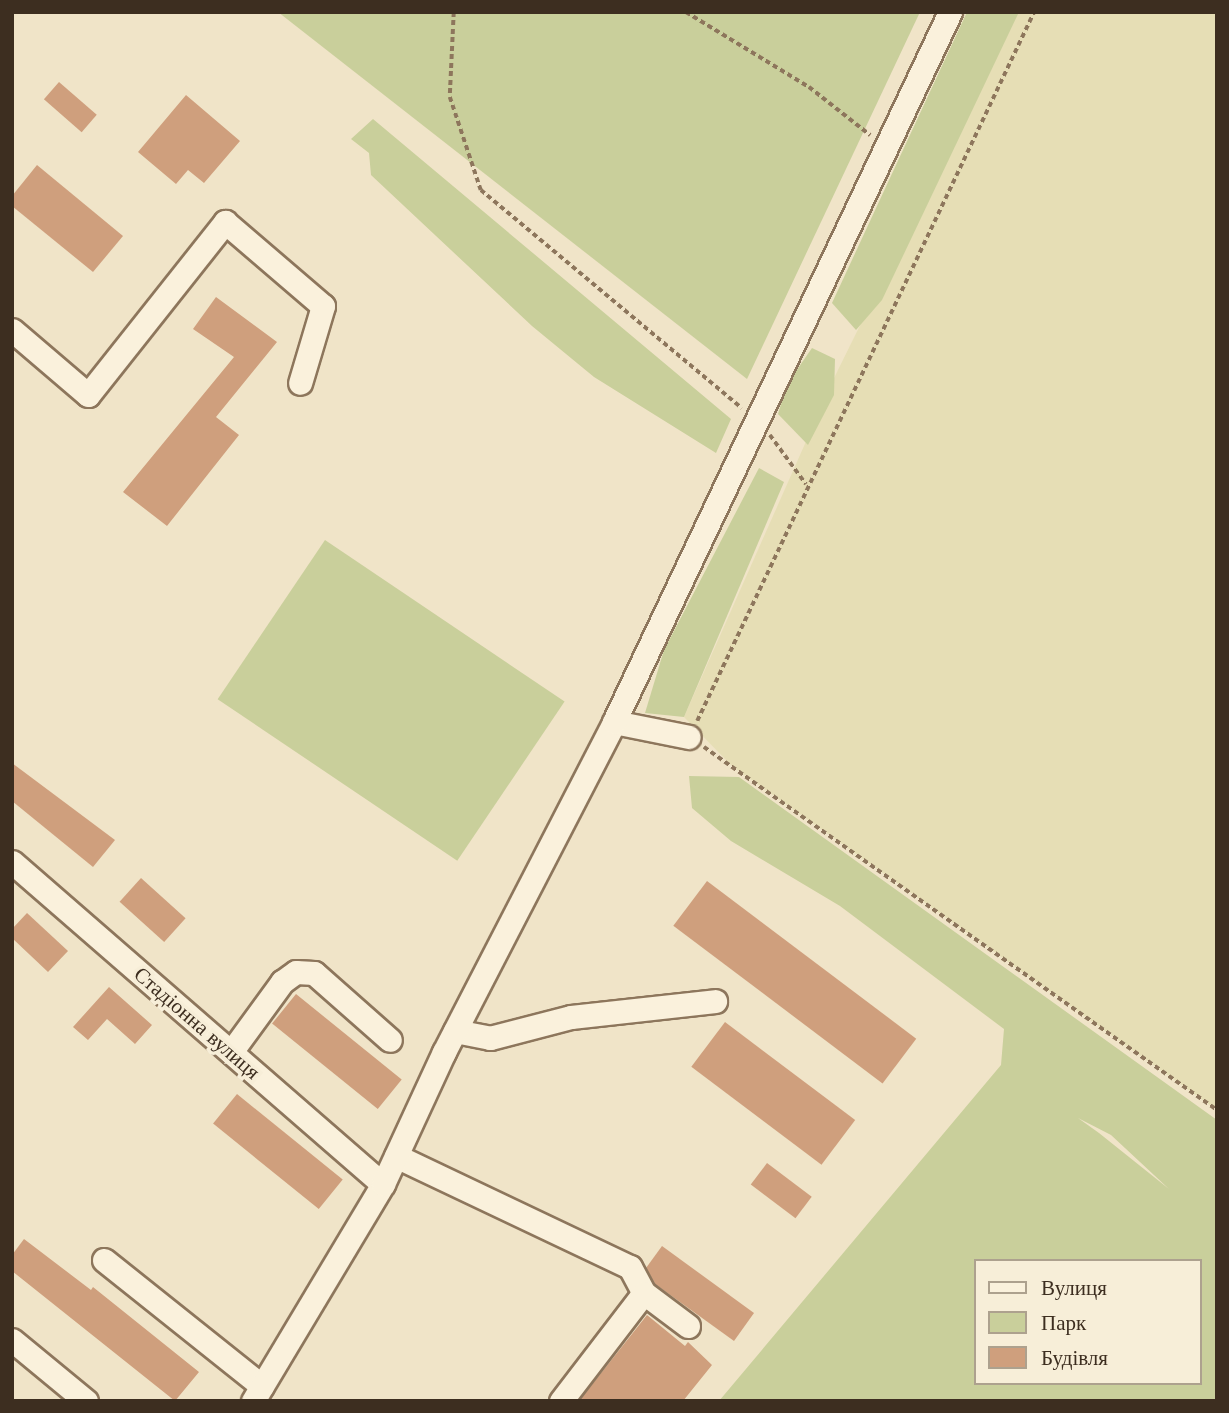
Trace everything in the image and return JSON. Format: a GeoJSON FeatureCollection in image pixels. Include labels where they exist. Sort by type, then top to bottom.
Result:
{"type":"FeatureCollection","features":[{"type":"Feature","properties":{"kind":"street"},"geometry":{"type":"LineString","coordinates":[[104,1260],[258,1394],[383,1184],[455,1031],[614,722],[950,12]]}},
{"type":"Feature","properties":{"kind":"street"},"geometry":{"type":"LineString","coordinates":[[12,330],[88,395],[225,222],[323,306],[300,383]]}},
{"type":"Feature","properties":{"kind":"street"},"geometry":{"type":"LineString","coordinates":[[614,722],[689,737]]}},
{"type":"Feature","properties":{"kind":"street","name":"Стадіонна вулиця"},"geometry":{"type":"LineString","coordinates":[[12,862],[383,1184]]}},
{"type":"Feature","properties":{"kind":"street"},"geometry":{"type":"LineString","coordinates":[[231,1052],[282,982],[296,972],[314,972],[390,1040]]}},
{"type":"Feature","properties":{"kind":"street"},"geometry":{"type":"LineString","coordinates":[[455,1031],[490,1038],[571,1017],[715,1001]]}},
{"type":"Feature","properties":{"kind":"street"},"geometry":{"type":"LineString","coordinates":[[396,1156],[630,1267],[644,1293],[688,1326]]}},
{"type":"Feature","properties":{"kind":"street"},"geometry":{"type":"LineString","coordinates":[[561,1401],[644,1293]]}},
{"type":"Feature","properties":{"kind":"street"},"geometry":{"type":"LineString","coordinates":[[12,1340],[86,1401]]}},
{"type":"Feature","properties":{"kind":"path"},"geometry":{"type":"LineString","coordinates":[[454,12],[450,96],[481,190],[756,421],[783,447],[806,484]]}},
{"type":"Feature","properties":{"kind":"path"},"geometry":{"type":"LineString","coordinates":[[686,12],[809,87],[886,147]]}},
{"type":"Feature","properties":{"kind":"path"},"geometry":{"type":"LineString","coordinates":[[1034,12],[806,484],[689,737],[1217,1110]]}},
{"type":"Feature","properties":{"kind":"shaded area"},"geometry":{"type":"Polygon","coordinates":[[[1015,12],[1217,12],[1217,1110],[732,766],[684,717],[835,376],[1015,12]]]}},
{"type":"Feature","properties":{"kind":"green space"},"geometry":{"type":"Polygon","coordinates":[[[278,12],[920,12],[747,379],[278,12]]]}},
{"type":"Feature","properties":{"kind":"green space"},"geometry":{"type":"Polygon","coordinates":[[[967,12],[1019,12],[882,300],[856,330],[832,303],[967,12]]]}},
{"type":"Feature","properties":{"kind":"green space"},"geometry":{"type":"Polygon","coordinates":[[[373,119],[731,419],[716,453],[594,377],[532,326],[371,175],[369,153],[351,139],[373,119]]]}},
{"type":"Feature","properties":{"kind":"green space"},"geometry":{"type":"Polygon","coordinates":[[[812,348],[835,359],[834,395],[808,445],[778,414],[787,384],[812,348]]]}},
{"type":"Feature","properties":{"kind":"green space"},"geometry":{"type":"Polygon","coordinates":[[[759,468],[784,482],[684,717],[645,713],[664,650],[759,468]]]}},
{"type":"Feature","properties":{"kind":"green space"},"geometry":{"type":"Polygon","coordinates":[[[325,540],[565,702],[457,861],[218,699],[325,540]]]}},
{"type":"Feature","properties":{"kind":"green space"},"geometry":{"type":"Polygon","coordinates":[[[689,776],[739,777],[1217,1120],[1217,1401],[719,1401],[1001,1065],[1004,1029],[840,906],[731,841],[692,808],[689,776]],[[1078,1118],[1169,1189],[1111,1135],[1078,1118]]]}},
{"type":"Feature","properties":{"kind":"building"},"geometry":{"type":"Polygon","coordinates":[[[59,82],[97,115],[82,132],[44,99],[59,82]]]}},
{"type":"Feature","properties":{"kind":"building"},"geometry":{"type":"Polygon","coordinates":[[[186,95],[240,141],[204,183],[188,170],[176,184],[138,152],[186,95]]]}},
{"type":"Feature","properties":{"kind":"building"},"geometry":{"type":"Polygon","coordinates":[[[37,165],[123,236],[93,272],[12,206],[12,196],[37,165]]]}},
{"type":"Feature","properties":{"kind":"building"},"geometry":{"type":"Polygon","coordinates":[[[216,297],[277,342],[216,417],[239,435],[167,526],[123,492],[234,357],[193,329],[216,297]]]}},
{"type":"Feature","properties":{"kind":"building"},"geometry":{"type":"Polygon","coordinates":[[[12,763],[115,840],[93,867],[12,801],[12,763]]]}},
{"type":"Feature","properties":{"kind":"building"},"geometry":{"type":"Polygon","coordinates":[[[141,878],[186,918],[164,942],[120,902],[141,878]]]}},
{"type":"Feature","properties":{"kind":"building"},"geometry":{"type":"Polygon","coordinates":[[[707,881],[916,1039],[883,1083],[673,926],[707,881]]]}},
{"type":"Feature","properties":{"kind":"building"},"geometry":{"type":"Polygon","coordinates":[[[27,913],[68,951],[48,972],[12,938],[12,929],[27,913]]]}},
{"type":"Feature","properties":{"kind":"building"},"geometry":{"type":"Polygon","coordinates":[[[109,987],[152,1025],[135,1044],[107,1019],[88,1040],[73,1027],[109,987]]]}},
{"type":"Feature","properties":{"kind":"building"},"geometry":{"type":"Polygon","coordinates":[[[296,994],[402,1080],[378,1109],[272,1024],[296,994]]]}},
{"type":"Feature","properties":{"kind":"building"},"geometry":{"type":"Polygon","coordinates":[[[725,1022],[855,1120],[821,1165],[691,1067],[725,1022]]]}},
{"type":"Feature","properties":{"kind":"building"},"geometry":{"type":"Polygon","coordinates":[[[237,1094],[343,1180],[319,1209],[213,1124],[237,1094]]]}},
{"type":"Feature","properties":{"kind":"building"},"geometry":{"type":"Polygon","coordinates":[[[767,1163],[812,1197],[795,1218],[751,1185],[767,1163]]]}},
{"type":"Feature","properties":{"kind":"building"},"geometry":{"type":"Polygon","coordinates":[[[24,1239],[91,1290],[93,1287],[199,1372],[175,1401],[12,1271],[12,1255],[24,1239]]]}},
{"type":"Feature","properties":{"kind":"building"},"geometry":{"type":"Polygon","coordinates":[[[662,1246],[754,1313],[734,1341],[655,1284],[646,1268],[662,1246]]]}},
{"type":"Feature","properties":{"kind":"building"},"geometry":{"type":"Polygon","coordinates":[[[647,1315],[685,1346],[688,1342],[712,1365],[683,1401],[579,1401],[647,1315]]]}}]}
